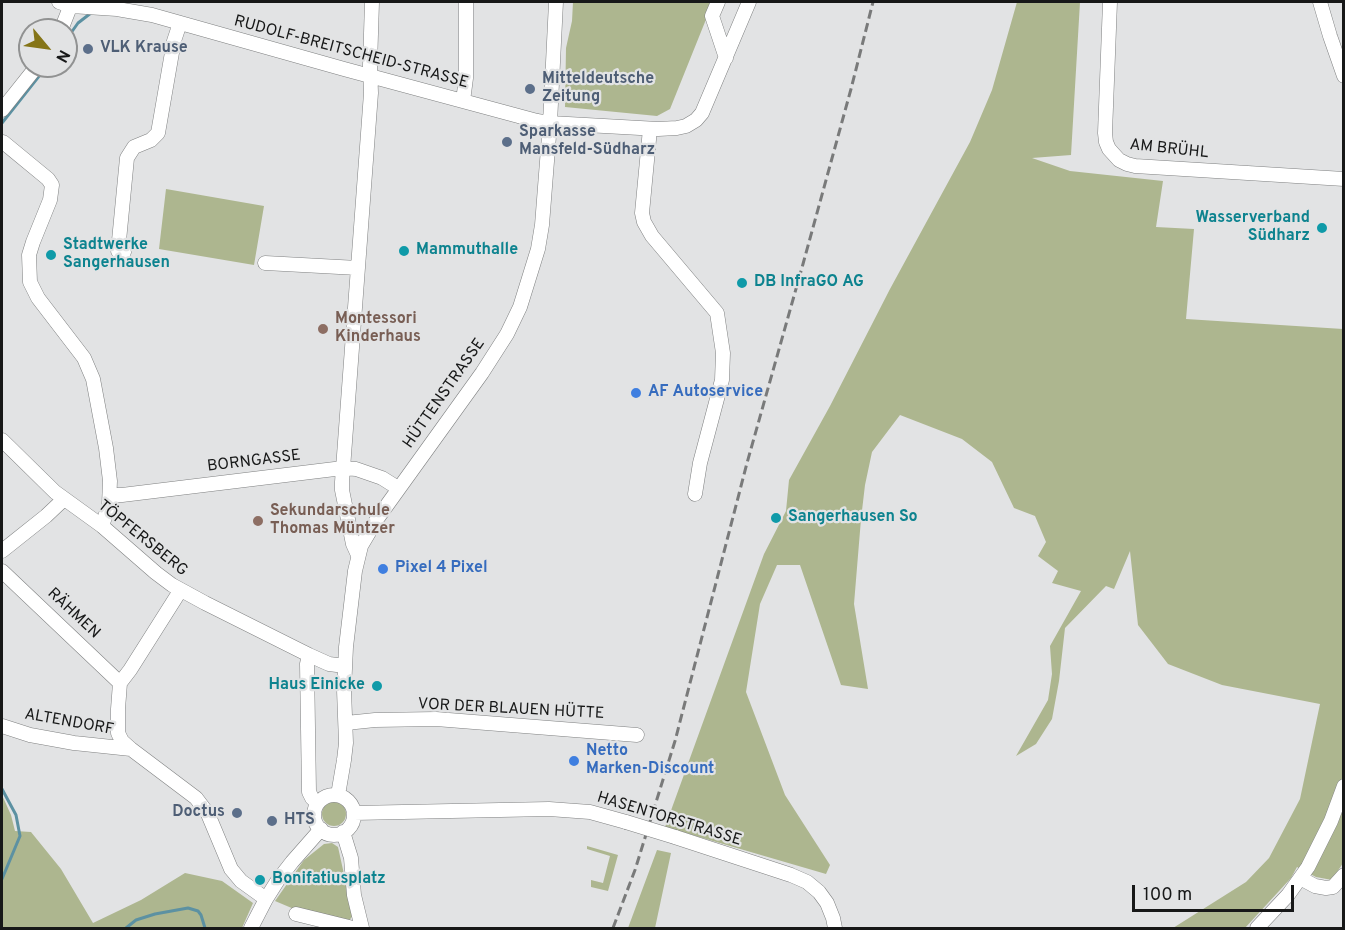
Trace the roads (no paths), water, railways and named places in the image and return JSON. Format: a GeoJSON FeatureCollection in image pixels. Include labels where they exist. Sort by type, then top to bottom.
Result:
{"type":"FeatureCollection","features":[{"type":"Feature","properties":{"kind":"street"},"geometry":{"type":"LineString","coordinates":[[358,555],[353,545],[342,490],[371,93],[372,2]]}},
{"type":"Feature","properties":{"kind":"street"},"geometry":{"type":"LineString","coordinates":[[463,101],[466,78],[466,2]]}},
{"type":"Feature","properties":{"kind":"street","name":"HÜTTENSTRASSE"},"geometry":{"type":"LineString","coordinates":[[338,795],[344,760],[345,666],[358,555],[372,526],[501,344],[517,316],[528,283],[539,241],[544,200],[556,2]]}},
{"type":"Feature","properties":{"kind":"street"},"geometry":{"type":"LineString","coordinates":[[718,2],[712,16],[726,58]]}},
{"type":"Feature","properties":{"kind":"street","name":"AM BRÜHL"},"geometry":{"type":"LineString","coordinates":[[1110,2],[1105,133],[1107,146],[1116,158],[1124,164],[1135,166],[1344,179]]}},
{"type":"Feature","properties":{"kind":"street"},"geometry":{"type":"LineString","coordinates":[[1320,2],[1344,76]]}},
{"type":"Feature","properties":{"kind":"street"},"geometry":{"type":"LineString","coordinates":[[64,18],[67,3]]}},
{"type":"Feature","properties":{"kind":"street","name":"RUDOLF-BREITSCHEID-STRASSE"},"geometry":{"type":"LineString","coordinates":[[67,3],[141,13],[550,123],[650,129],[684,126],[698,118],[706,107],[746,7]]}},
{"type":"Feature","properties":{"kind":"street"},"geometry":{"type":"LineString","coordinates":[[124,252],[118,251],[128,158],[134,147],[151,140],[158,133],[174,41],[180,23]]}},
{"type":"Feature","properties":{"kind":"street"},"geometry":{"type":"LineString","coordinates":[[2,110],[27,78]]}},
{"type":"Feature","properties":{"kind":"street"},"geometry":{"type":"LineString","coordinates":[[650,129],[643,208],[644,222],[652,236],[717,313],[723,353],[722,380],[700,464],[695,494]]}},
{"type":"Feature","properties":{"kind":"street"},"geometry":{"type":"LineString","coordinates":[[2,143],[48,179],[51,185],[50,200],[29,255],[30,282],[38,298],[84,358],[93,379],[106,448],[110,495],[108,511],[102,526]]}},
{"type":"Feature","properties":{"kind":"street"},"geometry":{"type":"LineString","coordinates":[[265,263],[358,268]]}},
{"type":"Feature","properties":{"kind":"street","name":"TÖPFERSBERG"},"geometry":{"type":"LineString","coordinates":[[2,440],[46,484],[102,526],[180,591],[328,664],[345,666]]}},
{"type":"Feature","properties":{"kind":"street","name":"BORNGASSE"},"geometry":{"type":"LineString","coordinates":[[110,495],[343,468],[356,469],[382,478],[398,488]]}},
{"type":"Feature","properties":{"kind":"street"},"geometry":{"type":"LineString","coordinates":[[2,551],[64,499]]}},
{"type":"Feature","properties":{"kind":"street","name":"RÄHMEN"},"geometry":{"type":"LineString","coordinates":[[2,571],[120,682]]}},
{"type":"Feature","properties":{"kind":"street"},"geometry":{"type":"LineString","coordinates":[[180,591],[120,682],[118,733],[122,741],[131,749],[196,798],[208,814],[231,869],[241,881],[266,899]]}},
{"type":"Feature","properties":{"kind":"street"},"geometry":{"type":"LineString","coordinates":[[309,655],[307,664],[309,792],[318,803]]}},
{"type":"Feature","properties":{"kind":"street","name":"VOR DER BLAUEN HÜTTE"},"geometry":{"type":"LineString","coordinates":[[346,723],[436,719],[637,735]]}},
{"type":"Feature","properties":{"kind":"street","name":"ALTENDORF"},"geometry":{"type":"LineString","coordinates":[[2,726],[30,735],[74,743],[131,749]]}},
{"type":"Feature","properties":{"kind":"street"},"geometry":{"type":"LineString","coordinates":[[1257,928],[1275,910],[1300,878],[1320,844],[1344,786]]}},
{"type":"Feature","properties":{"kind":"street"},"geometry":{"type":"LineString","coordinates":[[338,795],[349,802],[354,813],[351,825],[343,832],[333,834],[321,829],[316,823],[315,810],[318,803],[327,796],[338,795]]}},
{"type":"Feature","properties":{"kind":"street","name":"HASENTORSTRASSE"},"geometry":{"type":"LineString","coordinates":[[354,813],[549,809],[590,812],[675,837],[807,882],[827,903],[834,928]]}},
{"type":"Feature","properties":{"kind":"street"},"geometry":{"type":"LineString","coordinates":[[252,928],[266,899],[292,862],[321,829]]}},
{"type":"Feature","properties":{"kind":"street"},"geometry":{"type":"LineString","coordinates":[[343,832],[351,858],[354,895],[362,928]]}},
{"type":"Feature","properties":{"kind":"street"},"geometry":{"type":"LineString","coordinates":[[1300,878],[1315,886],[1326,888],[1333,887],[1344,875]]}},
{"type":"Feature","properties":{"kind":"street"},"geometry":{"type":"LineString","coordinates":[[296,914],[353,928]]}},
{"type":"Feature","properties":{"kind":"waterway"},"geometry":{"type":"LineString","coordinates":[[78,23],[91,13]]}},
{"type":"Feature","properties":{"kind":"waterway"},"geometry":{"type":"LineString","coordinates":[[2,123],[38,78]]}},
{"type":"Feature","properties":{"kind":"waterway"},"geometry":{"type":"LineString","coordinates":[[2,789],[16,815],[20,836],[2,879]]}},
{"type":"Feature","properties":{"kind":"waterway"},"geometry":{"type":"LineString","coordinates":[[126,928],[136,920],[188,908],[198,911],[205,928]]}},
{"type":"Feature","properties":{"kind":"railway"},"geometry":{"type":"LineString","coordinates":[[613,928],[635,870],[675,741],[747,463],[873,2]]}},
{"type":"Feature","properties":{"kind":"place","name":"VLK Krause"},"geometry":{"type":"Point","coordinates":[88,49]}},
{"type":"Feature","properties":{"kind":"place","name":"Mitteldeutsche Zeitung"},"geometry":{"type":"Point","coordinates":[530,89]}},
{"type":"Feature","properties":{"kind":"place","name":"Sparkasse Mansfeld-Südharz"},"geometry":{"type":"Point","coordinates":[507,142]}},
{"type":"Feature","properties":{"kind":"place","name":"Wasserverband Südharz"},"geometry":{"type":"Point","coordinates":[1322,228]}},
{"type":"Feature","properties":{"kind":"place","name":"Mammuthalle"},"geometry":{"type":"Point","coordinates":[404,251]}},
{"type":"Feature","properties":{"kind":"place","name":"Stadtwerke Sangerhausen"},"geometry":{"type":"Point","coordinates":[51,255]}},
{"type":"Feature","properties":{"kind":"place","name":"DB InfraGO AG"},"geometry":{"type":"Point","coordinates":[742,283]}},
{"type":"Feature","properties":{"kind":"place","name":"Montessori Kinderhaus"},"geometry":{"type":"Point","coordinates":[323,329]}},
{"type":"Feature","properties":{"kind":"place","name":"AF Autoservice"},"geometry":{"type":"Point","coordinates":[636,393]}},
{"type":"Feature","properties":{"kind":"place","name":"Sangerhausen So"},"geometry":{"type":"Point","coordinates":[776,518]}},
{"type":"Feature","properties":{"kind":"place","name":"Sekundarschule Thomas Müntzer"},"geometry":{"type":"Point","coordinates":[258,521]}},
{"type":"Feature","properties":{"kind":"place","name":"Pixel 4 Pixel"},"geometry":{"type":"Point","coordinates":[383,569]}},
{"type":"Feature","properties":{"kind":"place","name":"Haus Einicke"},"geometry":{"type":"Point","coordinates":[377,686]}},
{"type":"Feature","properties":{"kind":"place","name":"Netto Marken-Discount"},"geometry":{"type":"Point","coordinates":[574,761]}},
{"type":"Feature","properties":{"kind":"place","name":"Doctus"},"geometry":{"type":"Point","coordinates":[237,813]}},
{"type":"Feature","properties":{"kind":"place","name":"HTS"},"geometry":{"type":"Point","coordinates":[272,821]}},
{"type":"Feature","properties":{"kind":"place","name":"Bonifatiusplatz"},"geometry":{"type":"Point","coordinates":[260,880]}}]}
